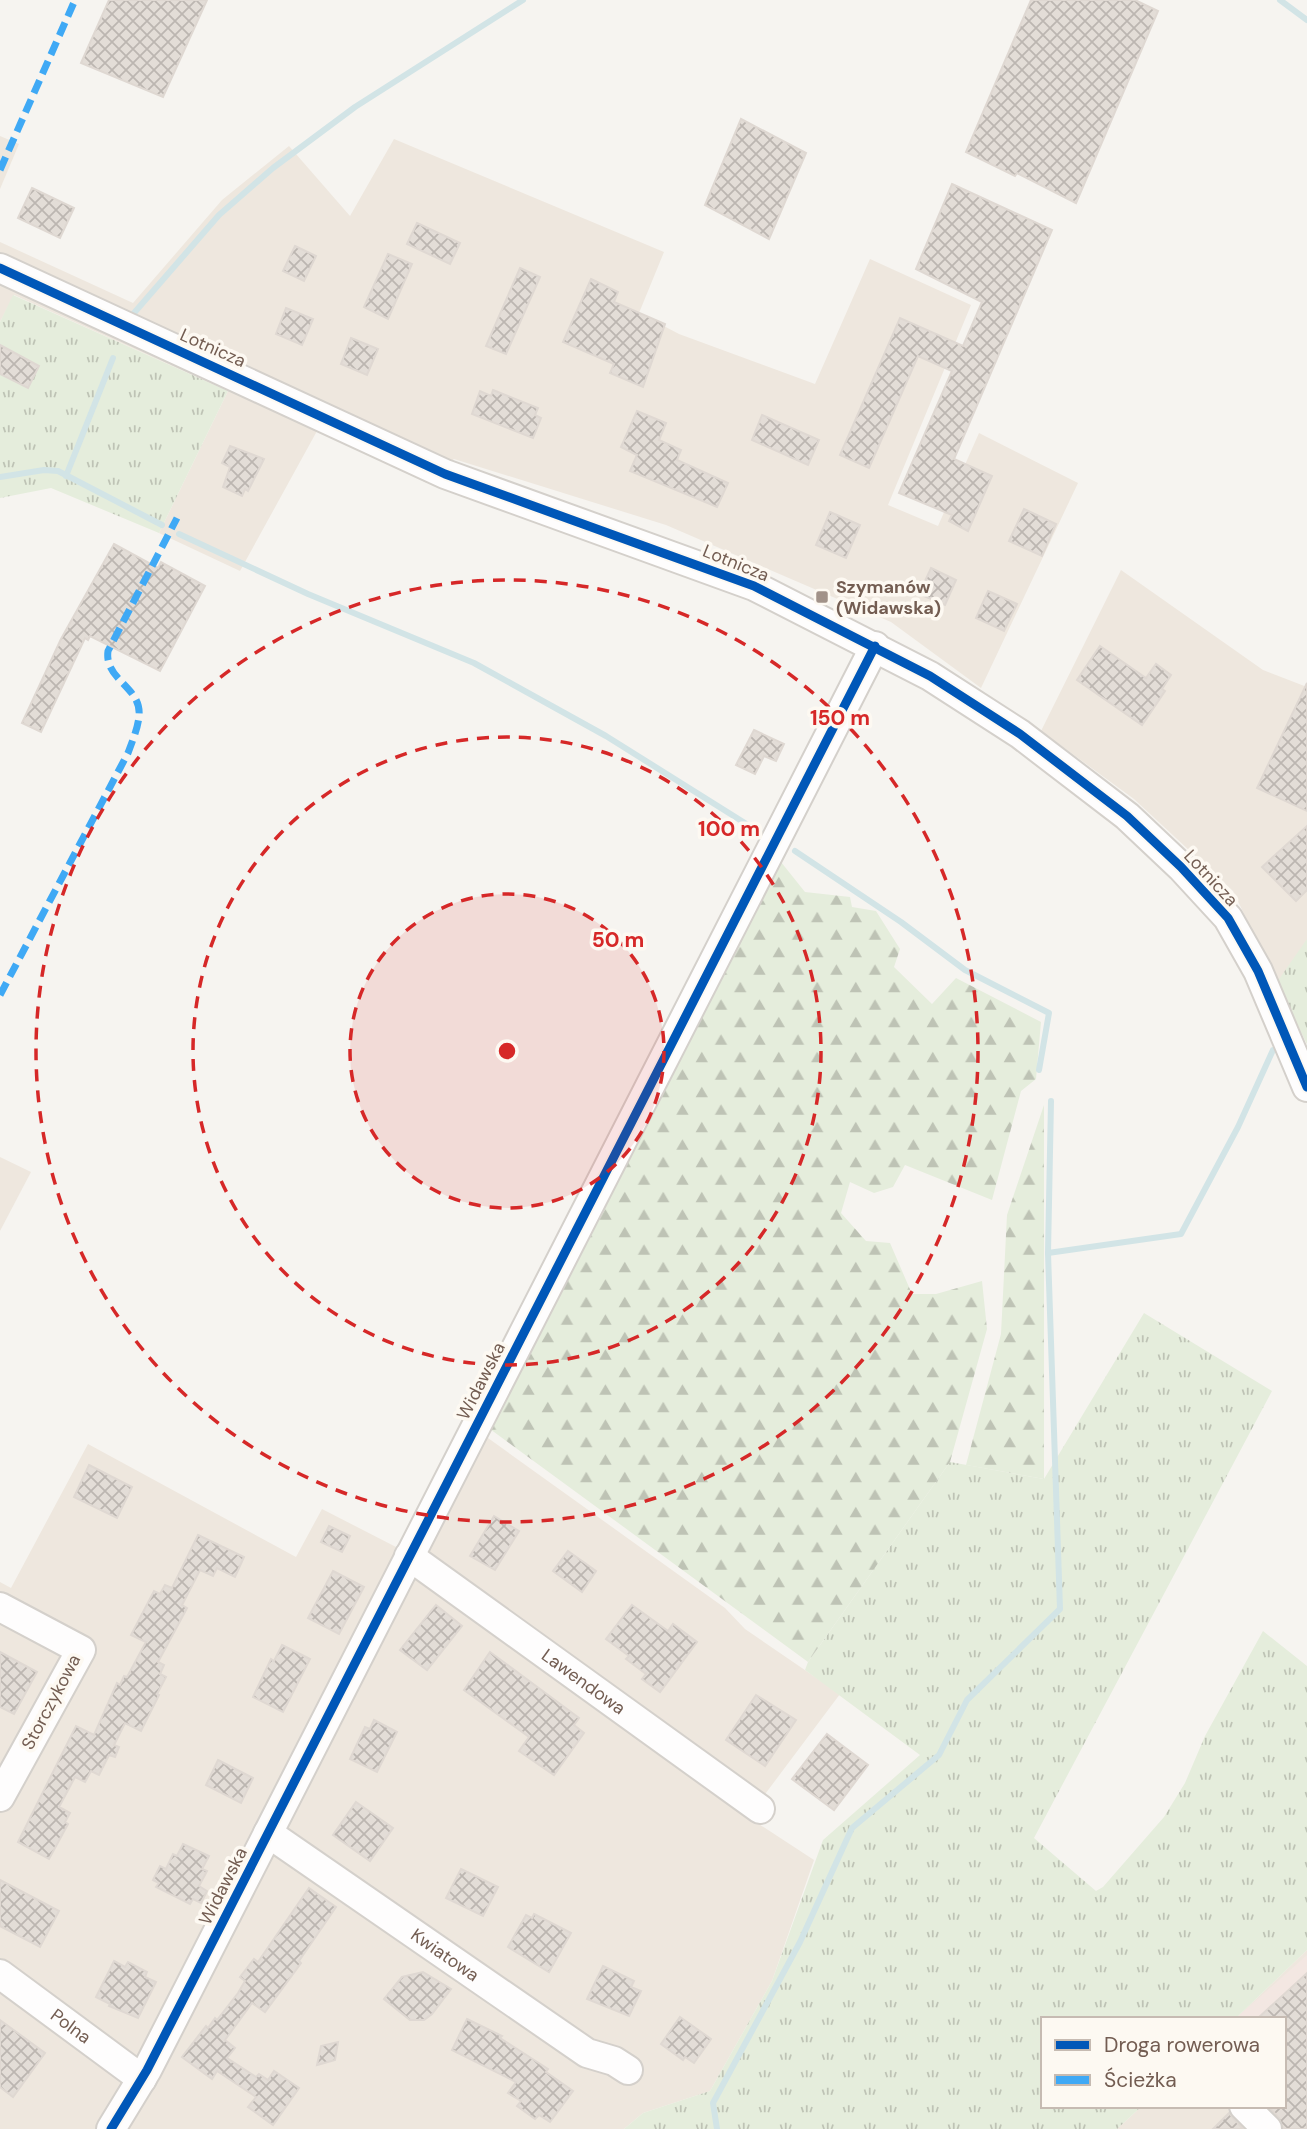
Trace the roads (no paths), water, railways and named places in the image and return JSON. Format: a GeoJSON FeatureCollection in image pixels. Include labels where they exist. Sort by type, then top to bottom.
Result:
{"type":"FeatureCollection","features":[{"type":"Feature","properties":{"kind":"street","name":"Lotnicza"},"geometry":{"type":"LineString","coordinates":[[0,268],[445,474],[754,586],[930,676],[1020,734],[1127,816],[1181,866],[1234,928],[1258,971],[1307,1087]]}},
{"type":"Feature","properties":{"kind":"street","name":"Widawska"},"geometry":{"type":"LineString","coordinates":[[111,2129],[142,2079],[875,646]]}},
{"type":"Feature","properties":{"kind":"street","name":"Lawendowa"},"geometry":{"type":"LineString","coordinates":[[409,1556],[760,1809]]}},
{"type":"Feature","properties":{"kind":"street","name":"Storczykowa"},"geometry":{"type":"LineString","coordinates":[[0,1607],[81,1650],[0,1797]]}},
{"type":"Feature","properties":{"kind":"street","name":"Kwiatowa"},"geometry":{"type":"LineString","coordinates":[[268,1833],[587,2053],[614,2061],[628,2070]]}},
{"type":"Feature","properties":{"kind":"street","name":"Polna"},"geometry":{"type":"LineString","coordinates":[[0,1974],[142,2079]]}},
{"type":"Feature","properties":{"kind":"street"},"geometry":{"type":"LineString","coordinates":[[1246,2108],[1267,2129]]}},
{"type":"Feature","properties":{"kind":"waterway"},"geometry":{"type":"LineString","coordinates":[[134,313],[219,215],[273,168],[355,107],[523,0]]}},
{"type":"Feature","properties":{"kind":"waterway"},"geometry":{"type":"LineString","coordinates":[[1280,0],[1307,20]]}},
{"type":"Feature","properties":{"kind":"waterway"},"geometry":{"type":"LineString","coordinates":[[66,476],[113,358]]}},
{"type":"Feature","properties":{"kind":"waterway"},"geometry":{"type":"LineString","coordinates":[[0,477],[44,470],[58,471],[162,525]]}},
{"type":"Feature","properties":{"kind":"waterway"},"geometry":{"type":"LineString","coordinates":[[179,534],[308,594],[474,663],[606,736],[764,835]]}},
{"type":"Feature","properties":{"kind":"waterway"},"geometry":{"type":"LineString","coordinates":[[795,851],[901,922],[965,970],[1049,1013],[1039,1070]]}},
{"type":"Feature","properties":{"kind":"waterway"},"geometry":{"type":"LineString","coordinates":[[1048,1253],[1181,1234],[1238,1127],[1273,1050]]}},
{"type":"Feature","properties":{"kind":"waterway"},"geometry":{"type":"LineString","coordinates":[[717,2129],[713,2103],[800,1942],[852,1828],[939,1755],[967,1700],[1060,1609],[1048,1253],[1051,1101]]}},
{"type":"Feature","properties":{"kind":"place","name":"Szymanów (Widawska)"},"geometry":{"type":"Point","coordinates":[822,597]}}]}
